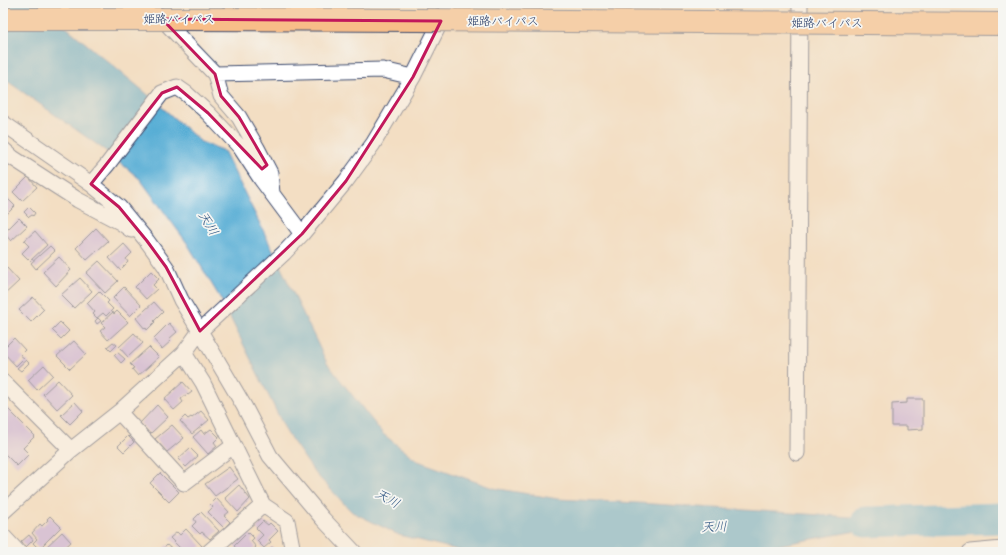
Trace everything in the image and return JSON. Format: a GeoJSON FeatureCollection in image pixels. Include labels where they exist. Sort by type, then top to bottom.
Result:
{"type":"FeatureCollection","features":[{"type":"Feature","properties":{"kind":"highway","name":"姫路バイパス"},"geometry":{"type":"LineString","coordinates":[[3,19],[1003,24]]}},
{"type":"Feature","properties":{"kind":"street"},"geometry":{"type":"LineString","coordinates":[[147,3],[215,74],[220,96],[239,117],[270,172],[272,193]]}},
{"type":"Feature","properties":{"kind":"street"},"geometry":{"type":"LineString","coordinates":[[3,512],[71,450],[119,412],[184,352],[200,331],[302,234],[346,181],[373,144],[413,78],[450,3]]}},
{"type":"Feature","properties":{"kind":"street"},"geometry":{"type":"LineString","coordinates":[[797,453],[800,3]]}},
{"type":"Feature","properties":{"kind":"street"},"geometry":{"type":"LineString","coordinates":[[215,74],[383,70],[413,78]]}},
{"type":"Feature","properties":{"kind":"street"},"geometry":{"type":"LineString","coordinates":[[91,184],[162,93],[178,87],[208,113],[240,147],[261,179],[302,234]]}},
{"type":"Feature","properties":{"kind":"street"},"geometry":{"type":"LineString","coordinates":[[3,123],[91,184],[118,207],[147,241],[166,266],[181,300],[244,406],[270,456],[323,519],[354,552]]}},
{"type":"Feature","properties":{"kind":"street"},"geometry":{"type":"LineString","coordinates":[[3,149],[13,158],[78,200],[120,222],[147,241]]}},
{"type":"Feature","properties":{"kind":"street"},"geometry":{"type":"LineString","coordinates":[[184,352],[202,384],[262,505],[287,521],[293,552]]}},
{"type":"Feature","properties":{"kind":"street"},"geometry":{"type":"LineString","coordinates":[[3,382],[71,450]]}},
{"type":"Feature","properties":{"kind":"street"},"geometry":{"type":"LineString","coordinates":[[119,412],[184,483],[233,446]]}},
{"type":"Feature","properties":{"kind":"street"},"geometry":{"type":"LineString","coordinates":[[209,552],[262,505]]}},
{"type":"Feature","properties":{"kind":"street"},"geometry":{"type":"LineString","coordinates":[[3,536],[18,552]]}},
{"type":"Feature","properties":{"kind":"street"},"geometry":{"type":"LineString","coordinates":[[970,552],[1003,549]]}},
{"type":"Feature","properties":{"kind":"highlighted area"},"geometry":{"type":"Polygon","coordinates":[[[162,19],[441,21],[413,77],[346,181],[302,234],[200,331],[166,267],[147,241],[119,207],[91,184],[162,93],[177,87],[208,113],[262,169],[267,165],[239,117],[221,96],[215,74],[162,19]]]}},
{"type":"Feature","properties":{"kind":"water"},"geometry":{"type":"Polygon","coordinates":[[[3,3],[37,3],[146,93],[201,142],[224,151],[327,363],[383,434],[418,461],[493,488],[558,499],[912,521],[740,552],[466,552],[399,535],[352,512],[315,473],[287,433],[222,301],[187,243],[140,179],[106,151],[3,78],[3,3]]]}},
{"type":"Feature","properties":{"kind":"building"},"geometry":{"type":"Polygon","coordinates":[[[28,177],[37,187],[22,201],[13,192],[28,177]]]}},
{"type":"Feature","properties":{"kind":"building"},"geometry":{"type":"Polygon","coordinates":[[[5,196],[15,206],[3,218],[3,198],[5,196]]]}},
{"type":"Feature","properties":{"kind":"building"},"geometry":{"type":"Polygon","coordinates":[[[29,207],[35,213],[33,216],[32,215],[29,217],[24,212],[29,207]]]}},
{"type":"Feature","properties":{"kind":"building"},"geometry":{"type":"Polygon","coordinates":[[[19,218],[27,226],[11,241],[4,233],[19,218]]]}},
{"type":"Feature","properties":{"kind":"building"},"geometry":{"type":"Polygon","coordinates":[[[96,228],[108,241],[87,260],[76,248],[96,228]]]}},
{"type":"Feature","properties":{"kind":"building"},"geometry":{"type":"Polygon","coordinates":[[[35,231],[47,245],[30,261],[22,253],[29,246],[24,241],[35,231]]]}},
{"type":"Feature","properties":{"kind":"building"},"geometry":{"type":"Polygon","coordinates":[[[124,244],[132,253],[126,259],[128,262],[120,270],[109,258],[124,244]]]}},
{"type":"Feature","properties":{"kind":"building"},"geometry":{"type":"Polygon","coordinates":[[[50,246],[55,251],[36,269],[31,263],[50,246]]]}},
{"type":"Feature","properties":{"kind":"building"},"geometry":{"type":"Polygon","coordinates":[[[59,257],[71,270],[56,286],[43,272],[59,257]]]}},
{"type":"Feature","properties":{"kind":"building"},"geometry":{"type":"Polygon","coordinates":[[[99,261],[118,281],[105,293],[86,273],[99,261]]]}},
{"type":"Feature","properties":{"kind":"building"},"geometry":{"type":"Polygon","coordinates":[[[7,268],[19,281],[3,296],[3,272],[7,268]]]}},
{"type":"Feature","properties":{"kind":"building"},"geometry":{"type":"Polygon","coordinates":[[[151,271],[159,279],[153,285],[157,289],[146,299],[135,287],[151,271]]]}},
{"type":"Feature","properties":{"kind":"building"},"geometry":{"type":"Polygon","coordinates":[[[80,278],[92,291],[74,308],[61,295],[80,278]]]}},
{"type":"Feature","properties":{"kind":"building"},"geometry":{"type":"Polygon","coordinates":[[[124,287],[141,305],[130,316],[113,298],[124,287]]]}},
{"type":"Feature","properties":{"kind":"building"},"geometry":{"type":"Polygon","coordinates":[[[99,291],[109,301],[107,303],[113,309],[106,316],[103,313],[97,318],[93,314],[95,312],[87,303],[99,291]]]}},
{"type":"Feature","properties":{"kind":"building"},"geometry":{"type":"Polygon","coordinates":[[[33,297],[44,309],[31,322],[19,310],[33,297]]]}},
{"type":"Feature","properties":{"kind":"building"},"geometry":{"type":"Polygon","coordinates":[[[154,302],[163,312],[147,330],[136,318],[154,302]]]}},
{"type":"Feature","properties":{"kind":"building"},"geometry":{"type":"Polygon","coordinates":[[[117,311],[128,322],[108,340],[100,331],[105,327],[101,323],[113,312],[114,314],[117,311]]]}},
{"type":"Feature","properties":{"kind":"building"},"geometry":{"type":"Polygon","coordinates":[[[98,318],[101,321],[97,324],[95,321],[98,318]]]}},
{"type":"Feature","properties":{"kind":"building"},"geometry":{"type":"Polygon","coordinates":[[[60,322],[69,331],[61,339],[52,330],[60,322]]]}},
{"type":"Feature","properties":{"kind":"building"},"geometry":{"type":"Polygon","coordinates":[[[169,323],[177,332],[169,339],[171,341],[162,349],[153,339],[169,323]]]}},
{"type":"Feature","properties":{"kind":"building"},"geometry":{"type":"Polygon","coordinates":[[[3,327],[7,331],[3,335],[3,327]]]}},
{"type":"Feature","properties":{"kind":"building"},"geometry":{"type":"Polygon","coordinates":[[[134,333],[143,343],[128,357],[119,347],[134,333]]]}},
{"type":"Feature","properties":{"kind":"building"},"geometry":{"type":"Polygon","coordinates":[[[14,338],[25,350],[20,355],[24,358],[16,366],[3,352],[3,349],[14,338]]]}},
{"type":"Feature","properties":{"kind":"building"},"geometry":{"type":"Polygon","coordinates":[[[74,341],[86,354],[70,369],[57,356],[74,341]]]}},
{"type":"Feature","properties":{"kind":"building"},"geometry":{"type":"Polygon","coordinates":[[[113,342],[117,345],[111,351],[107,347],[113,342]]]}},
{"type":"Feature","properties":{"kind":"building"},"geometry":{"type":"Polygon","coordinates":[[[149,347],[159,357],[138,376],[130,364],[149,347]]]}},
{"type":"Feature","properties":{"kind":"building"},"geometry":{"type":"Polygon","coordinates":[[[117,352],[125,359],[121,363],[114,355],[117,352]]]}},
{"type":"Feature","properties":{"kind":"building"},"geometry":{"type":"Polygon","coordinates":[[[26,360],[29,363],[21,371],[17,368],[26,360]]]}},
{"type":"Feature","properties":{"kind":"building"},"geometry":{"type":"Polygon","coordinates":[[[44,365],[53,375],[37,390],[28,380],[44,365]]]}},
{"type":"Feature","properties":{"kind":"building"},"geometry":{"type":"Polygon","coordinates":[[[58,380],[72,395],[57,409],[43,394],[58,380]]]}},
{"type":"Feature","properties":{"kind":"building"},"geometry":{"type":"Polygon","coordinates":[[[183,382],[192,392],[181,399],[183,402],[174,410],[164,399],[183,382]]]}},
{"type":"Feature","properties":{"kind":"building"},"geometry":{"type":"Polygon","coordinates":[[[907,399],[923,399],[923,429],[907,430],[907,426],[892,426],[892,404],[907,403],[907,399]]]}},
{"type":"Feature","properties":{"kind":"building"},"geometry":{"type":"Polygon","coordinates":[[[75,402],[83,411],[70,424],[61,415],[75,402]]]}},
{"type":"Feature","properties":{"kind":"building"},"geometry":{"type":"Polygon","coordinates":[[[3,404],[35,436],[23,448],[29,454],[17,466],[3,452],[3,404]]]}},
{"type":"Feature","properties":{"kind":"building"},"geometry":{"type":"Polygon","coordinates":[[[157,405],[168,417],[150,434],[140,423],[157,405]]]}},
{"type":"Feature","properties":{"kind":"building"},"geometry":{"type":"Polygon","coordinates":[[[201,411],[209,420],[192,434],[180,421],[185,416],[188,419],[191,417],[192,418],[201,411]]]}},
{"type":"Feature","properties":{"kind":"building"},"geometry":{"type":"Polygon","coordinates":[[[172,425],[184,438],[167,452],[155,439],[172,425]]]}},
{"type":"Feature","properties":{"kind":"building"},"geometry":{"type":"Polygon","coordinates":[[[211,429],[219,437],[214,442],[217,446],[208,454],[193,437],[201,430],[204,434],[211,429]]]}},
{"type":"Feature","properties":{"kind":"building"},"geometry":{"type":"Polygon","coordinates":[[[128,436],[134,442],[124,452],[118,446],[128,436]]]}},
{"type":"Feature","properties":{"kind":"building"},"geometry":{"type":"Polygon","coordinates":[[[190,448],[198,456],[186,467],[178,459],[190,448]]]}},
{"type":"Feature","properties":{"kind":"building"},"geometry":{"type":"Polygon","coordinates":[[[229,467],[238,479],[215,496],[205,484],[229,467]]]}},
{"type":"Feature","properties":{"kind":"building"},"geometry":{"type":"Polygon","coordinates":[[[160,473],[179,492],[169,502],[150,483],[160,473]]]}},
{"type":"Feature","properties":{"kind":"building"},"geometry":{"type":"Polygon","coordinates":[[[239,485],[250,499],[238,512],[225,498],[239,485]]]}},
{"type":"Feature","properties":{"kind":"building"},"geometry":{"type":"Polygon","coordinates":[[[216,498],[229,512],[224,516],[230,522],[224,528],[208,512],[213,507],[210,504],[216,498]]]}},
{"type":"Feature","properties":{"kind":"building"},"geometry":{"type":"Polygon","coordinates":[[[201,512],[219,531],[210,539],[202,532],[200,534],[192,526],[196,522],[194,519],[201,512]]]}},
{"type":"Feature","properties":{"kind":"building"},"geometry":{"type":"Polygon","coordinates":[[[50,516],[61,527],[39,549],[33,543],[37,539],[32,533],[40,524],[42,526],[50,516]]]}},
{"type":"Feature","properties":{"kind":"building"},"geometry":{"type":"Polygon","coordinates":[[[263,521],[268,525],[270,523],[278,531],[269,540],[271,542],[264,548],[257,541],[263,535],[256,528],[263,521]]]}},
{"type":"Feature","properties":{"kind":"building"},"geometry":{"type":"Polygon","coordinates":[[[186,529],[202,546],[195,552],[184,552],[170,538],[177,532],[180,535],[186,529]]]}},
{"type":"Feature","properties":{"kind":"building"},"geometry":{"type":"Polygon","coordinates":[[[62,532],[71,542],[60,552],[56,548],[53,552],[48,552],[45,548],[62,532]]]}},
{"type":"Feature","properties":{"kind":"building"},"geometry":{"type":"Polygon","coordinates":[[[248,532],[254,538],[251,541],[256,547],[251,552],[240,552],[234,546],[248,532]]]}},
{"type":"Feature","properties":{"kind":"building"},"geometry":{"type":"Polygon","coordinates":[[[29,535],[33,540],[26,547],[21,542],[29,535]]]}},
{"type":"Feature","properties":{"kind":"building"},"geometry":{"type":"Polygon","coordinates":[[[167,545],[175,552],[160,552],[167,545]]]}},
{"type":"Feature","properties":{"kind":"building"},"geometry":{"type":"Polygon","coordinates":[[[272,547],[275,550],[276,549],[279,552],[266,552],[272,547]]]}},
{"type":"Feature","properties":{"kind":"waterway","name":"天川"},"geometry":{"type":"LineString","coordinates":[[866,522],[1003,518]]}}]}
